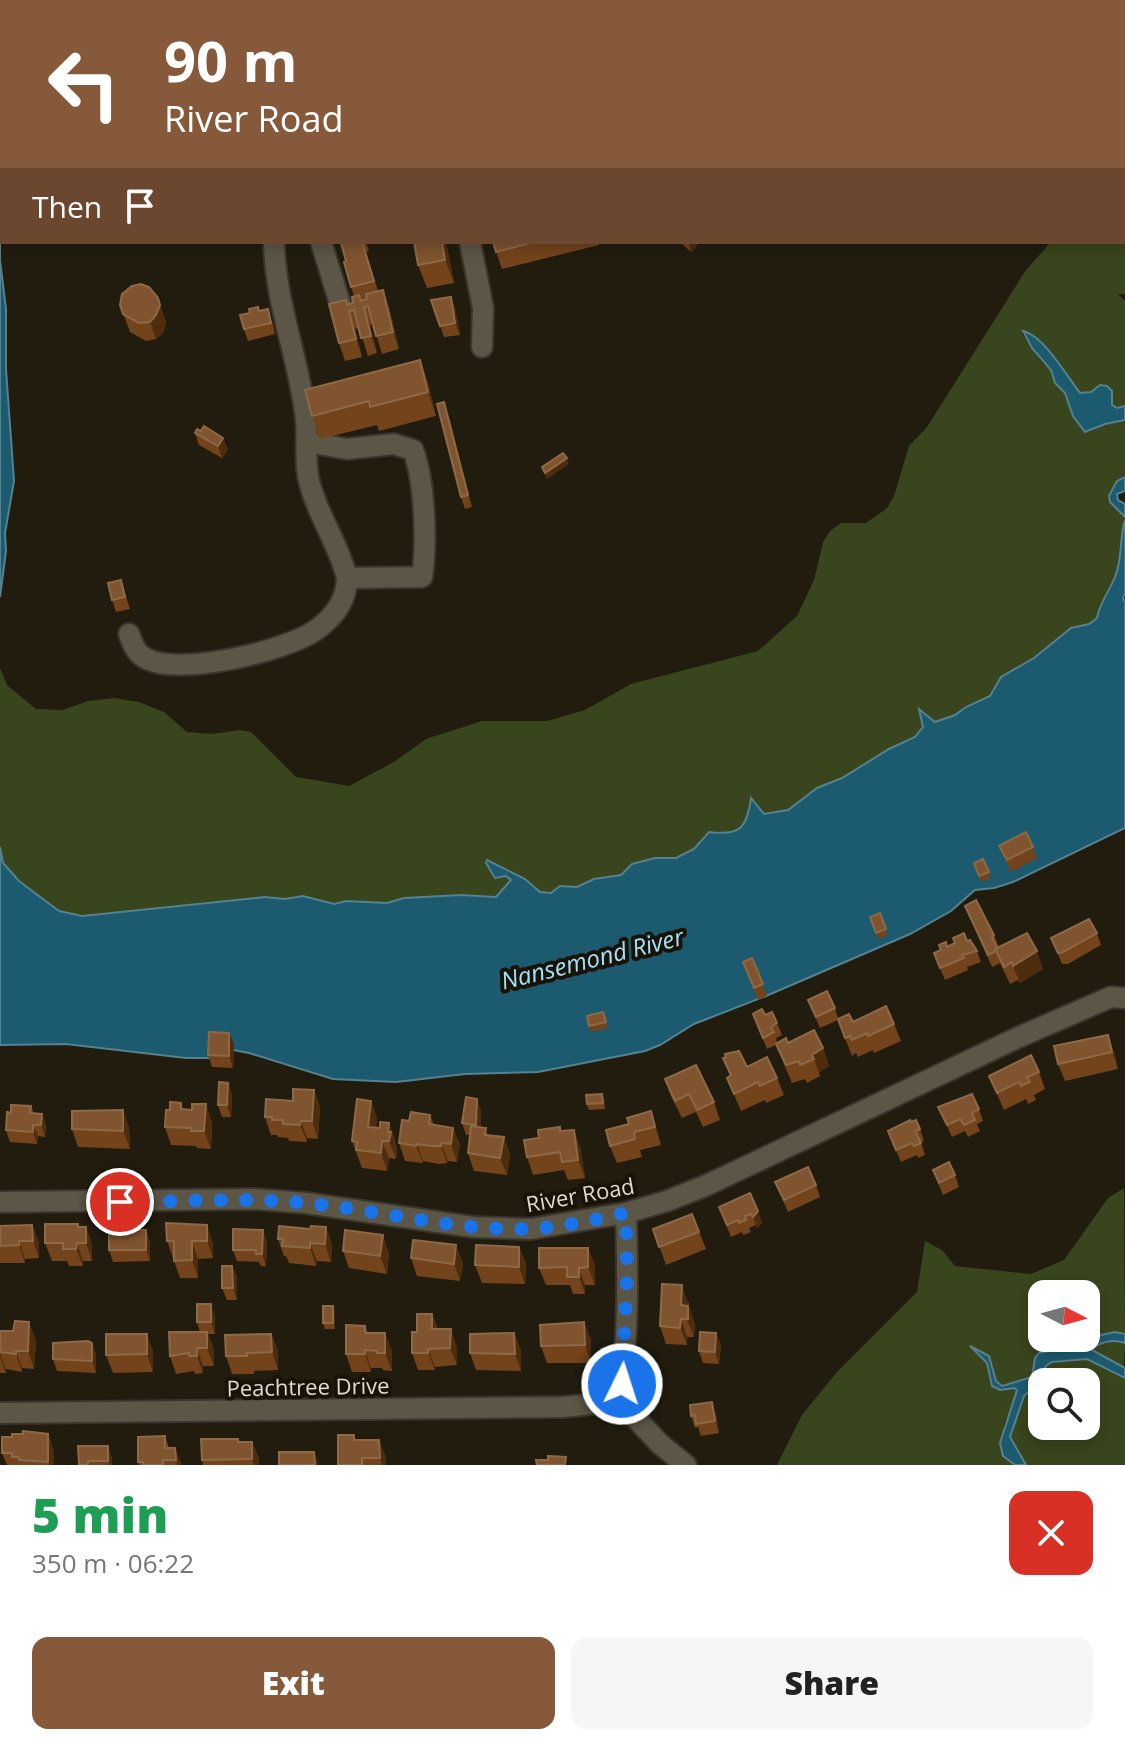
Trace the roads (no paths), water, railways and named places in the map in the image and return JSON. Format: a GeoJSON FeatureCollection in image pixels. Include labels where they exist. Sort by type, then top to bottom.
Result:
{"type":"FeatureCollection","features":[{"type":"Feature","properties":{"kind":"street"},"geometry":{"type":"LineString","coordinates":[[129,634],[138,653],[156,662],[205,663],[259,652],[301,638],[326,622],[342,602],[347,578],[343,561],[315,501],[309,480],[306,418],[277,281],[274,244]]}},
{"type":"Feature","properties":{"kind":"street"},"geometry":{"type":"LineString","coordinates":[[322,244],[342,310]]}},
{"type":"Feature","properties":{"kind":"street"},"geometry":{"type":"LineString","coordinates":[[470,244],[483,308],[482,347]]}},
{"type":"Feature","properties":{"kind":"street"},"geometry":{"type":"LineString","coordinates":[[307,442],[347,449],[394,444],[413,450],[418,463],[425,558],[422,577],[347,578]]}},
{"type":"Feature","properties":{"kind":"street","name":"River Road"},"geometry":{"type":"LineString","coordinates":[[0,1202],[254,1199],[306,1203],[473,1227],[509,1229],[569,1224],[626,1213],[707,1185],[1019,1037],[1111,997],[1125,998]]}},
{"type":"Feature","properties":{"kind":"street"},"geometry":{"type":"LineString","coordinates":[[626,1213],[624,1354],[622,1384],[615,1396],[660,1444],[686,1465]]}},
{"type":"Feature","properties":{"kind":"street","name":"Peachtree Drive"},"geometry":{"type":"LineString","coordinates":[[0,1413],[563,1407],[601,1403],[615,1396]]}},
{"type":"Feature","properties":{"kind":"water"},"geometry":{"type":"Polygon","coordinates":[[[0,260],[6,309],[6,369],[14,481],[5,533],[0,597],[0,260]]]}},
{"type":"Feature","properties":{"kind":"water"},"geometry":{"type":"Polygon","coordinates":[[[1023,331],[1039,340],[1080,393],[1091,392],[1100,385],[1107,386],[1112,391],[1112,405],[1117,408],[1125,406],[1125,420],[1085,432],[1073,416],[1065,393],[1055,383],[1051,370],[1032,348],[1023,331]]]}},
{"type":"Feature","properties":{"kind":"water"},"geometry":{"type":"Polygon","coordinates":[[[1125,477],[1125,491],[1117,494],[1118,500],[1125,504],[1125,517],[1110,502],[1109,496],[1117,481],[1125,477]]]}},
{"type":"Feature","properties":{"kind":"water","name":"Nansemond River"},"geometry":{"type":"Polygon","coordinates":[[[1125,520],[1125,828],[1013,882],[975,890],[951,911],[910,934],[694,1024],[645,1051],[538,1072],[465,1074],[396,1082],[333,1079],[223,1048],[209,1058],[186,1058],[66,1044],[0,1045],[0,847],[3,863],[19,881],[59,911],[82,916],[265,897],[285,899],[303,896],[334,904],[346,901],[387,903],[404,898],[461,895],[496,897],[511,880],[506,876],[495,878],[487,860],[525,879],[540,892],[551,893],[560,886],[577,887],[594,879],[621,875],[632,864],[655,858],[676,858],[694,849],[709,832],[735,831],[747,817],[751,798],[764,814],[788,810],[817,788],[842,778],[915,737],[923,727],[919,709],[935,722],[990,696],[1001,677],[1034,658],[1071,628],[1089,624],[1097,618],[1117,570],[1125,520]]]}},
{"type":"Feature","properties":{"kind":"water"},"geometry":{"type":"Polygon","coordinates":[[[1115,1332],[1125,1334],[1125,1343],[1116,1341],[1100,1345],[1101,1335],[1115,1332]]]}},
{"type":"Feature","properties":{"kind":"water"},"geometry":{"type":"Polygon","coordinates":[[[970,1346],[989,1356],[996,1381],[1002,1386],[1028,1378],[1028,1393],[1024,1396],[1010,1437],[1026,1465],[1015,1465],[1003,1456],[1000,1443],[1017,1390],[1000,1390],[992,1386],[987,1363],[970,1346]]]}},
{"type":"Feature","properties":{"kind":"water"},"geometry":{"type":"Polygon","coordinates":[[[1096,1352],[1125,1368],[1125,1378],[1087,1359],[1052,1362],[1045,1368],[1033,1368],[1039,1353],[1096,1352]]]}}]}
